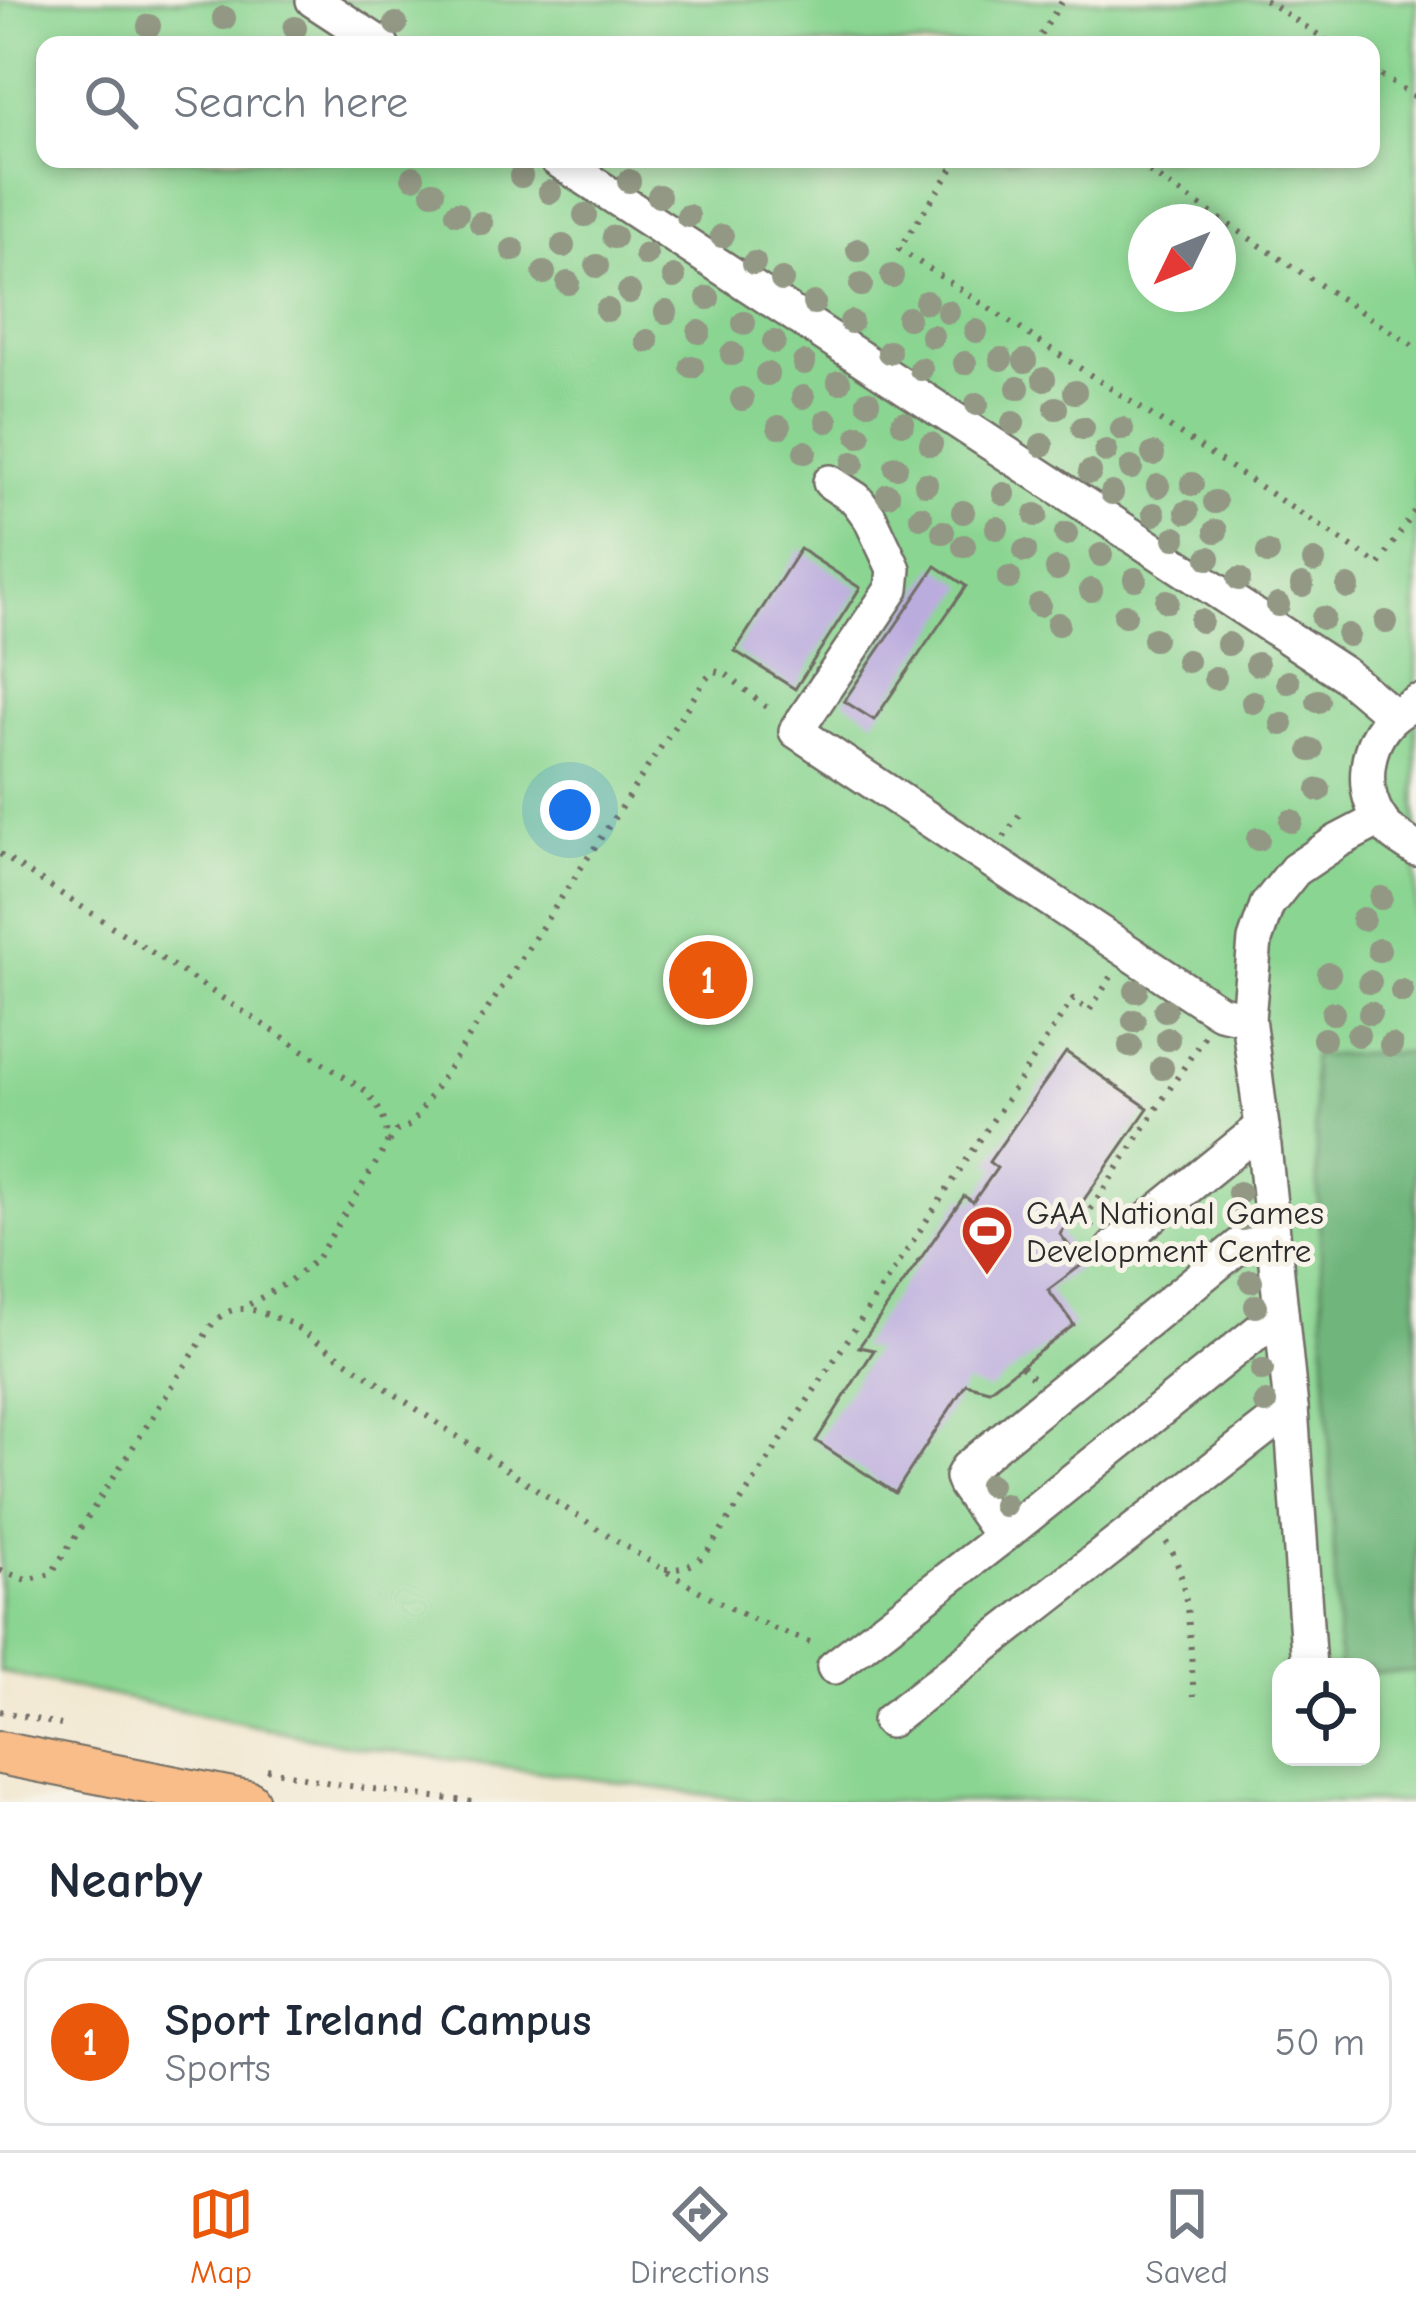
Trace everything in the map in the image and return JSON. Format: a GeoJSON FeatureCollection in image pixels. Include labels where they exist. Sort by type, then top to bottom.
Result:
{"type":"FeatureCollection","features":[{"type":"Feature","properties":{"kind":"main road"},"geometry":{"type":"LineString","coordinates":[[0,1753],[248,1802]]}},
{"type":"Feature","properties":{"kind":"lane"},"geometry":{"type":"LineString","coordinates":[[313,0],[368,36]]}},
{"type":"Feature","properties":{"kind":"lane"},"geometry":{"type":"LineString","coordinates":[[570,168],[1344,674],[1405,709],[1379,733],[1367,776],[1380,819],[1397,838],[1416,849]]}},
{"type":"Feature","properties":{"kind":"lane"},"geometry":{"type":"LineString","coordinates":[[830,482],[856,499],[870,518],[894,569],[892,590],[796,731],[1128,952],[1234,1015]]}},
{"type":"Feature","properties":{"kind":"lane"},"geometry":{"type":"LineString","coordinates":[[1309,1658],[1291,1408],[1262,1127],[1234,1015],[1267,904],[1295,870],[1380,819]]}},
{"type":"Feature","properties":{"kind":"lane"},"geometry":{"type":"LineString","coordinates":[[1114,1247],[1262,1127]]}},
{"type":"Feature","properties":{"kind":"lane"},"geometry":{"type":"LineString","coordinates":[[1002,1537],[964,1485],[967,1468],[1272,1219]]}},
{"type":"Feature","properties":{"kind":"lane"},"geometry":{"type":"LineString","coordinates":[[840,1662],[1281,1313]]}},
{"type":"Feature","properties":{"kind":"lane"},"geometry":{"type":"LineString","coordinates":[[889,1721],[1291,1408]]}},
{"type":"Feature","properties":{"kind":"path"},"geometry":{"type":"LineString","coordinates":[[1040,36],[1064,0]]}},
{"type":"Feature","properties":{"kind":"path"},"geometry":{"type":"LineString","coordinates":[[1265,0],[1320,36]]}},
{"type":"Feature","properties":{"kind":"path"},"geometry":{"type":"LineString","coordinates":[[1380,75],[1416,98]]}},
{"type":"Feature","properties":{"kind":"path"},"geometry":{"type":"LineString","coordinates":[[953,168],[899,249],[1379,565],[1416,509]]}},
{"type":"Feature","properties":{"kind":"path"},"geometry":{"type":"LineString","coordinates":[[1143,168],[1416,348]]}},
{"type":"Feature","properties":{"kind":"path"},"geometry":{"type":"LineString","coordinates":[[0,1570],[26,1580],[51,1574],[213,1323],[225,1310],[242,1308],[317,1259],[387,1145],[398,1131],[411,1125],[706,679],[714,671],[726,674],[796,731]]}},
{"type":"Feature","properties":{"kind":"path"},"geometry":{"type":"LineString","coordinates":[[0,854],[366,1091],[388,1126],[387,1145]]}},
{"type":"Feature","properties":{"kind":"path"},"geometry":{"type":"LineString","coordinates":[[661,1569],[699,1563],[1072,999],[1088,1011],[1128,952]]}},
{"type":"Feature","properties":{"kind":"path"},"geometry":{"type":"LineString","coordinates":[[1114,1247],[1108,1251],[1085,1218],[1234,1015]]}},
{"type":"Feature","properties":{"kind":"path"},"geometry":{"type":"LineString","coordinates":[[242,1308],[290,1323],[693,1589],[840,1662]]}},
{"type":"Feature","properties":{"kind":"green space"},"geometry":{"type":"Polygon","coordinates":[[[0,0],[1416,0],[1416,1802],[758,1802],[346,1745],[0,1672],[0,0]]]}},
{"type":"Feature","properties":{"kind":"green space"},"geometry":{"type":"Polygon","coordinates":[[[1416,1052],[1416,1671],[1380,1673],[1380,1658],[1339,1658],[1312,1056],[1416,1052]]]}},
{"type":"Feature","properties":{"kind":"building"},"geometry":{"type":"Polygon","coordinates":[[[800,549],[860,588],[795,689],[735,651],[800,549]]]}},
{"type":"Feature","properties":{"kind":"building"},"geometry":{"type":"Polygon","coordinates":[[[936,566],[966,586],[874,720],[844,701],[936,566]]]}},
{"type":"Feature","properties":{"kind":"building","name":"GAA National Games Development Centre"},"geometry":{"type":"Polygon","coordinates":[[[1066,1052],[1148,1108],[1060,1234],[1083,1264],[1048,1290],[1074,1325],[989,1390],[966,1384],[895,1493],[816,1441],[874,1350],[859,1347],[964,1196],[973,1202],[997,1168],[989,1162],[1066,1052]]]}},
{"type":"Feature","properties":{"kind":"place","name":"Sport Ireland Campus"},"geometry":{"type":"Point","coordinates":[708,980]}},
{"type":"Feature","properties":{"kind":"place","name":"GAA National Games Development Centre"},"geometry":{"type":"Point","coordinates":[987,1277]}}]}
